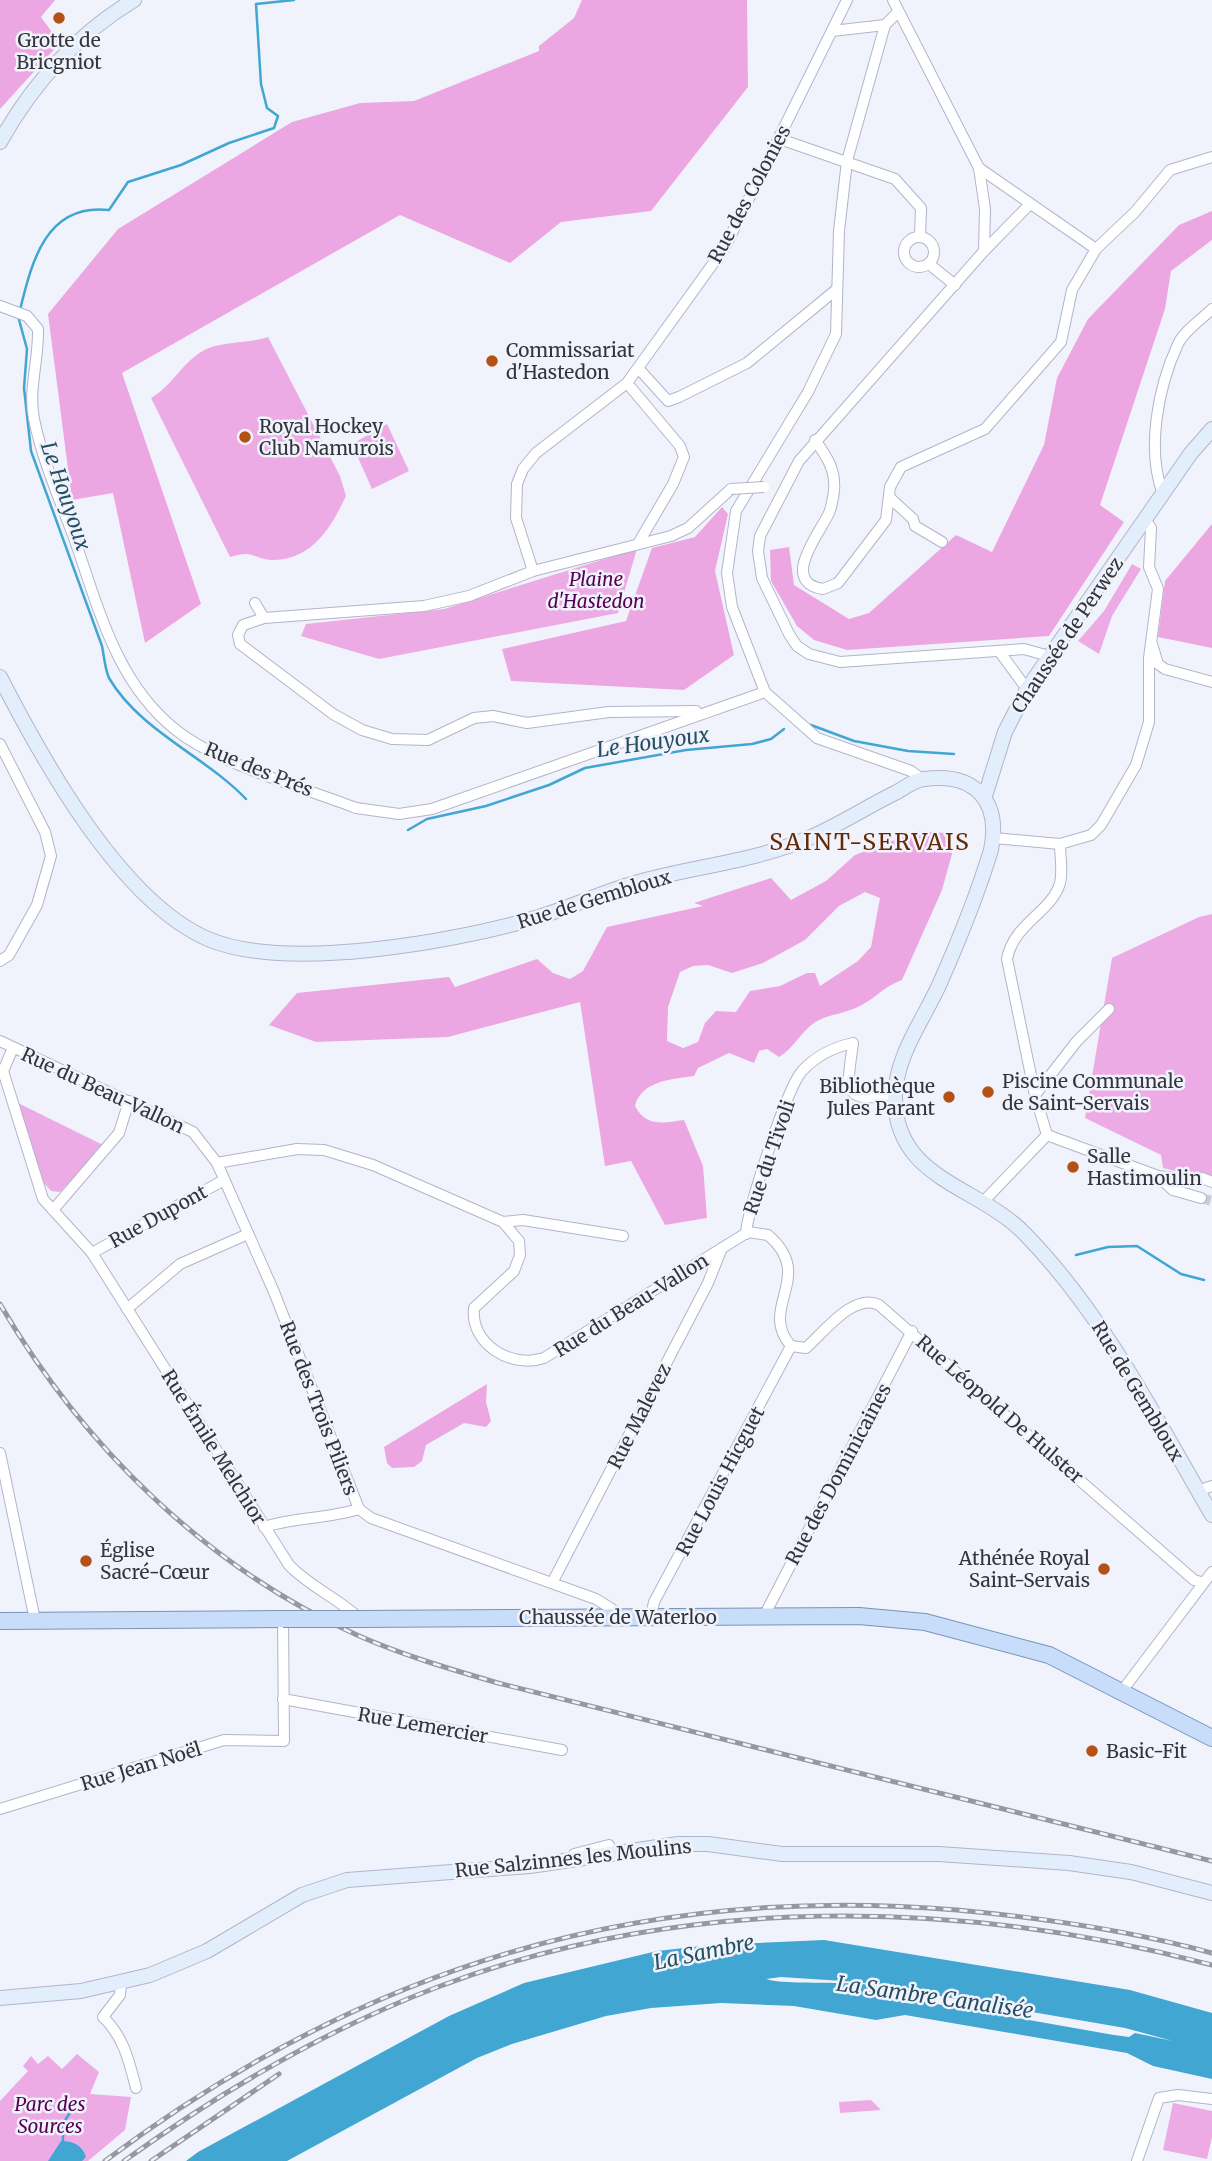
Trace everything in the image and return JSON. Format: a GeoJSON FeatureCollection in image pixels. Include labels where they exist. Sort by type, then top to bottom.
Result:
{"type":"FeatureCollection","features":[{"type":"Feature","properties":{"kind":"main road"},"geometry":{"type":"LineString","coordinates":[[0,142],[26,99],[62,55],[97,25],[134,0]]}},
{"type":"Feature","properties":{"kind":"main road","name":"Chaussée de Perwez"},"geometry":{"type":"LineString","coordinates":[[985,796],[1005,732],[1027,689],[1145,519],[1212,429]]}},
{"type":"Feature","properties":{"kind":"main road","name":"Rue de Gembloux"},"geometry":{"type":"LineString","coordinates":[[0,677],[56,778],[89,827],[145,893],[207,938],[263,951],[362,949],[498,928],[634,883],[760,856],[812,837],[922,779]]}},
{"type":"Feature","properties":{"kind":"main road"},"geometry":{"type":"LineString","coordinates":[[922,779],[958,781],[976,787],[985,796]]}},
{"type":"Feature","properties":{"kind":"main road","name":"Rue de Gembloux"},"geometry":{"type":"LineString","coordinates":[[985,796],[994,838],[980,884],[939,986],[904,1058],[895,1094],[897,1120],[904,1140],[916,1159],[983,1202],[1025,1234],[1101,1327],[1205,1488],[1212,1515]]}},
{"type":"Feature","properties":{"kind":"main road","name":"Chaussée de Waterloo"},"geometry":{"type":"LineString","coordinates":[[0,1620],[866,1616],[925,1622],[1048,1655],[1212,1738]]}},
{"type":"Feature","properties":{"kind":"main road","name":"Rue Salzinnes les Moulins"},"geometry":{"type":"LineString","coordinates":[[0,1998],[121,1984],[207,1951],[302,1895],[330,1884],[360,1877],[530,1866],[678,1844],[708,1844],[782,1854],[939,1854],[1069,1863],[1131,1872],[1212,1893]]}},
{"type":"Feature","properties":{"kind":"street","name":"Rue des Colonies"},"geometry":{"type":"LineString","coordinates":[[533,571],[516,518],[517,484],[523,468],[536,453],[633,376],[725,247],[847,0]]}},
{"type":"Feature","properties":{"kind":"street"},"geometry":{"type":"LineString","coordinates":[[892,0],[979,168],[984,251]]}},
{"type":"Feature","properties":{"kind":"street"},"geometry":{"type":"LineString","coordinates":[[897,13],[885,25],[847,161],[839,231],[836,334],[808,392],[736,512],[729,541],[727,573],[732,607],[765,692],[817,738],[911,771],[922,779]]}},
{"type":"Feature","properties":{"kind":"street"},"geometry":{"type":"LineString","coordinates":[[832,31],[885,25]]}},
{"type":"Feature","properties":{"kind":"street"},"geometry":{"type":"LineString","coordinates":[[780,139],[895,179],[921,208],[920,237]]}},
{"type":"Feature","properties":{"kind":"street"},"geometry":{"type":"LineString","coordinates":[[816,440],[829,460],[834,488],[829,513],[806,553],[803,576],[816,588],[831,588],[838,583],[886,520],[892,482],[901,467],[985,429],[1061,342],[1072,290],[1097,249],[1135,212],[1170,170],[1212,157]]}},
{"type":"Feature","properties":{"kind":"street"},"geometry":{"type":"LineString","coordinates":[[979,168],[1029,205],[1097,249]]}},
{"type":"Feature","properties":{"kind":"street"},"geometry":{"type":"LineString","coordinates":[[982,195],[992,186],[1007,189]]}},
{"type":"Feature","properties":{"kind":"street"},"geometry":{"type":"LineString","coordinates":[[1007,189],[1015,219]]}},
{"type":"Feature","properties":{"kind":"street"},"geometry":{"type":"LineString","coordinates":[[1029,205],[984,251],[799,461],[760,536],[759,564],[762,578],[797,646],[809,654],[840,662],[1024,649],[1049,656]]}},
{"type":"Feature","properties":{"kind":"street"},"geometry":{"type":"LineString","coordinates":[[984,218],[988,229],[1001,233]]}},
{"type":"Feature","properties":{"kind":"street"},"geometry":{"type":"LineString","coordinates":[[920,237],[933,246],[933,259],[929,264],[916,267],[905,258],[906,245],[920,237]]}},
{"type":"Feature","properties":{"kind":"street"},"geometry":{"type":"LineString","coordinates":[[929,264],[955,285]]}},
{"type":"Feature","properties":{"kind":"street"},"geometry":{"type":"LineString","coordinates":[[633,376],[668,401],[679,397],[747,363],[837,289]]}},
{"type":"Feature","properties":{"kind":"street","name":"Rue des Prés"},"geometry":{"type":"LineString","coordinates":[[0,306],[27,316],[38,329],[32,396],[33,419],[111,643],[140,694],[191,741],[216,754],[356,808],[399,814],[432,809],[475,796],[765,692]]}},
{"type":"Feature","properties":{"kind":"street"},"geometry":{"type":"LineString","coordinates":[[1163,494],[1154,471],[1160,404],[1179,342],[1212,309]]}},
{"type":"Feature","properties":{"kind":"street"},"geometry":{"type":"LineString","coordinates":[[633,376],[680,446],[684,457],[673,484],[639,542]]}},
{"type":"Feature","properties":{"kind":"street"},"geometry":{"type":"LineString","coordinates":[[717,708],[609,712],[527,723],[493,716],[474,718],[428,740],[391,739],[362,730],[333,713],[240,644],[238,635],[243,625],[264,618],[424,606],[469,596],[533,571],[671,536],[688,528],[731,489],[764,487],[783,490]]}},
{"type":"Feature","properties":{"kind":"street"},"geometry":{"type":"LineString","coordinates":[[889,497],[914,519],[915,526],[942,542]]}},
{"type":"Feature","properties":{"kind":"street","name":"Chaussée de Perwez"},"geometry":{"type":"LineString","coordinates":[[994,838],[1060,844],[1091,835],[1101,825],[1136,765],[1149,722],[1151,641],[1158,589],[1149,567],[1151,528],[1145,519]]}},
{"type":"Feature","properties":{"kind":"street"},"geometry":{"type":"LineString","coordinates":[[255,603],[264,618]]}},
{"type":"Feature","properties":{"kind":"street"},"geometry":{"type":"LineString","coordinates":[[1151,641],[1158,664],[1165,669],[1212,682]]}},
{"type":"Feature","properties":{"kind":"street"},"geometry":{"type":"LineString","coordinates":[[999,651],[1027,689]]}},
{"type":"Feature","properties":{"kind":"street"},"geometry":{"type":"LineString","coordinates":[[0,744],[45,832],[51,856],[37,905],[9,955],[0,961]]}},
{"type":"Feature","properties":{"kind":"street"},"geometry":{"type":"LineString","coordinates":[[1047,1135],[1035,1095],[1007,959],[1010,946],[1060,885],[1060,844]]}},
{"type":"Feature","properties":{"kind":"street"},"geometry":{"type":"LineString","coordinates":[[1035,1095],[1077,1041],[1109,1009]]}},
{"type":"Feature","properties":{"kind":"street","name":"Rue du Beau-Vallon"},"geometry":{"type":"LineString","coordinates":[[0,1041],[193,1132],[217,1163]]}},
{"type":"Feature","properties":{"kind":"street","name":"Rue du Tivoli"},"geometry":{"type":"LineString","coordinates":[[746,1234],[773,1135],[802,1071],[828,1051],[853,1043],[848,1080],[853,1094],[869,1100],[895,1094]]}},
{"type":"Feature","properties":{"kind":"street","name":"Rue Émile Melchior"},"geometry":{"type":"LineString","coordinates":[[13,1048],[3,1071],[43,1199],[92,1252],[289,1565],[303,1579],[347,1607],[360,1619]]}},
{"type":"Feature","properties":{"kind":"street"},"geometry":{"type":"LineString","coordinates":[[53,1210],[119,1133],[129,1101]]}},
{"type":"Feature","properties":{"kind":"street"},"geometry":{"type":"LineString","coordinates":[[983,1202],[1047,1135]]}},
{"type":"Feature","properties":{"kind":"street"},"geometry":{"type":"LineString","coordinates":[[1047,1135],[1158,1177],[1186,1179]]}},
{"type":"Feature","properties":{"kind":"street"},"geometry":{"type":"LineString","coordinates":[[217,1163],[297,1149],[324,1150],[373,1165],[503,1222],[523,1220],[624,1236]]}},
{"type":"Feature","properties":{"kind":"street","name":"Rue des Trois Piliers"},"geometry":{"type":"LineString","coordinates":[[217,1163],[274,1292],[359,1509],[371,1518],[596,1599],[612,1609],[613,1617]]}},
{"type":"Feature","properties":{"kind":"street"},"geometry":{"type":"LineString","coordinates":[[1158,1177],[1173,1190],[1201,1198]]}},
{"type":"Feature","properties":{"kind":"street","name":"Rue Dupont"},"geometry":{"type":"LineString","coordinates":[[92,1252],[224,1181]]}},
{"type":"Feature","properties":{"kind":"street","name":"Rue du Beau-Vallon"},"geometry":{"type":"LineString","coordinates":[[503,1222],[519,1241],[520,1255],[514,1271],[474,1308],[472,1319],[475,1328],[500,1355],[525,1362],[544,1358],[746,1234]]}},
{"type":"Feature","properties":{"kind":"street"},"geometry":{"type":"LineString","coordinates":[[127,1309],[180,1264],[248,1234]]}},
{"type":"Feature","properties":{"kind":"street"},"geometry":{"type":"LineString","coordinates":[[746,1234],[768,1236],[788,1260],[789,1276],[779,1319],[782,1336],[791,1346]]}},
{"type":"Feature","properties":{"kind":"street","name":"Rue Malevez"},"geometry":{"type":"LineString","coordinates":[[552,1583],[708,1283],[722,1248]]}},
{"type":"Feature","properties":{"kind":"street","name":"Rue Léopold De Hulster"},"geometry":{"type":"LineString","coordinates":[[791,1346],[806,1348],[855,1304],[865,1302],[879,1305],[912,1331],[1194,1580],[1201,1582]]}},
{"type":"Feature","properties":{"kind":"street","name":"Rue des Dominicaines"},"geometry":{"type":"LineString","coordinates":[[764,1616],[912,1331]]}},
{"type":"Feature","properties":{"kind":"street","name":"Rue Louis Hicguet"},"geometry":{"type":"LineString","coordinates":[[651,1617],[654,1602],[791,1346]]}},
{"type":"Feature","properties":{"kind":"street"},"geometry":{"type":"LineString","coordinates":[[0,1453],[35,1620]]}},
{"type":"Feature","properties":{"kind":"street"},"geometry":{"type":"LineString","coordinates":[[264,1527],[284,1520],[332,1518],[359,1509]]}},
{"type":"Feature","properties":{"kind":"street"},"geometry":{"type":"LineString","coordinates":[[1122,1691],[1201,1582],[1212,1572]]}},
{"type":"Feature","properties":{"kind":"street"},"geometry":{"type":"LineString","coordinates":[[283,1699],[284,1619]]}},
{"type":"Feature","properties":{"kind":"street","name":"Rue Jean Noël"},"geometry":{"type":"LineString","coordinates":[[0,1809],[224,1740],[284,1741],[283,1699]]}},
{"type":"Feature","properties":{"kind":"street","name":"Rue Lemercier"},"geometry":{"type":"LineString","coordinates":[[283,1699],[562,1750]]}},
{"type":"Feature","properties":{"kind":"street"},"geometry":{"type":"LineString","coordinates":[[530,1866],[531,1858],[568,1855],[609,1845]]}},
{"type":"Feature","properties":{"kind":"street"},"geometry":{"type":"LineString","coordinates":[[121,1984],[120,1994],[103,2017],[117,2029],[125,2046],[136,2088]]}},
{"type":"Feature","properties":{"kind":"street"},"geometry":{"type":"LineString","coordinates":[[1137,2161],[1158,2098],[1178,2095],[1212,2099]]}},
{"type":"Feature","properties":{"kind":"green space","name":"Royal Hockey Club Namurois"},"geometry":{"type":"Polygon","coordinates":[[[268,337],[340,476],[346,496],[327,530],[309,548],[298,554],[286,559],[272,560],[249,554],[230,557],[151,398],[200,352],[215,346],[268,337]]]}},
{"type":"Feature","properties":{"kind":"green space"},"geometry":{"type":"Polygon","coordinates":[[[387,424],[409,471],[372,489],[352,444],[387,424]]]}},
{"type":"Feature","properties":{"kind":"green space","name":"Plaine d'Hastedon"},"geometry":{"type":"Polygon","coordinates":[[[637,549],[618,613],[379,659],[301,636],[306,624],[444,609],[637,549]]]}},
{"type":"Feature","properties":{"kind":"green space"},"geometry":{"type":"Polygon","coordinates":[[[1132,564],[1141,569],[1112,616],[1099,654],[1078,641],[1104,611],[1132,564]]]}},
{"type":"Feature","properties":{"kind":"green space"},"geometry":{"type":"Polygon","coordinates":[[[1212,914],[1212,1180],[1163,1168],[1161,1155],[1085,1118],[1112,958],[1199,917],[1212,914]]]}},
{"type":"Feature","properties":{"kind":"green space"},"geometry":{"type":"Polygon","coordinates":[[[18,1103],[103,1145],[60,1192],[51,1191],[43,1182],[18,1103]]]}},
{"type":"Feature","properties":{"kind":"green space","name":"Parc des Sources"},"geometry":{"type":"Polygon","coordinates":[[[77,2054],[99,2072],[90,2094],[131,2097],[125,2130],[88,2161],[0,2161],[0,2101],[28,2071],[23,2066],[31,2056],[38,2064],[48,2056],[62,2069],[77,2054]]]}},
{"type":"Feature","properties":{"kind":"green space"},"geometry":{"type":"Polygon","coordinates":[[[871,2100],[881,2110],[840,2113],[839,2102],[871,2100]]]}},
{"type":"Feature","properties":{"kind":"green space"},"geometry":{"type":"Polygon","coordinates":[[[1173,2103],[1212,2111],[1212,2137],[1207,2159],[1163,2150],[1173,2103]]]}},
{"type":"Feature","properties":{"kind":"shaded area"},"geometry":{"type":"Polygon","coordinates":[[[0,0],[55,0],[41,17],[60,43],[0,109],[0,0]]]}},
{"type":"Feature","properties":{"kind":"shaded area"},"geometry":{"type":"Polygon","coordinates":[[[582,0],[747,0],[748,87],[651,211],[561,222],[510,263],[400,215],[122,373],[201,604],[145,643],[113,493],[72,500],[48,314],[118,229],[292,122],[360,103],[414,101],[539,51],[539,46],[574,18],[582,0]]]}},
{"type":"Feature","properties":{"kind":"shaded area"},"geometry":{"type":"Polygon","coordinates":[[[1212,211],[1212,240],[1171,271],[1165,309],[1100,505],[1124,522],[1049,636],[847,650],[814,640],[797,626],[771,581],[770,550],[789,547],[794,585],[849,619],[869,613],[956,535],[992,552],[1044,445],[1057,378],[1088,319],[1179,225],[1212,211]]]}},
{"type":"Feature","properties":{"kind":"shaded area"},"geometry":{"type":"Polygon","coordinates":[[[722,507],[728,514],[715,571],[734,655],[684,690],[511,681],[502,649],[626,621],[652,548],[695,537],[722,507]]]}},
{"type":"Feature","properties":{"kind":"shaded area"},"geometry":{"type":"Polygon","coordinates":[[[1212,524],[1212,648],[1158,637],[1165,581],[1212,524]]]}},
{"type":"Feature","properties":{"kind":"shaded area"},"geometry":{"type":"Polygon","coordinates":[[[918,831],[946,833],[952,854],[942,890],[902,980],[860,1006],[814,1023],[779,1057],[767,1049],[759,1051],[754,1063],[729,1053],[698,1068],[694,1076],[658,1083],[638,1098],[635,1106],[639,1113],[650,1120],[684,1120],[703,1166],[707,1218],[665,1225],[631,1161],[605,1166],[580,1002],[448,1037],[316,1042],[269,1025],[297,993],[449,977],[455,987],[537,959],[553,973],[570,979],[583,971],[607,927],[703,906],[694,903],[771,878],[791,900],[826,881],[855,855],[918,831]],[[865,892],[839,906],[805,940],[763,963],[732,973],[708,965],[693,966],[680,972],[668,1007],[667,1041],[683,1048],[698,1042],[705,1023],[716,1011],[736,1012],[750,991],[780,986],[807,973],[815,973],[820,986],[858,961],[871,947],[880,898],[865,892]]]}},
{"type":"Feature","properties":{"kind":"shaded area"},"geometry":{"type":"Polygon","coordinates":[[[487,1384],[486,1402],[491,1421],[486,1427],[464,1423],[426,1445],[422,1461],[414,1467],[392,1468],[387,1463],[384,1447],[487,1384]]]}},
{"type":"Feature","properties":{"kind":"water","name":"La Sambre"},"geometry":{"type":"Polygon","coordinates":[[[824,1940],[1130,1990],[1212,2013],[1212,2079],[1153,2066],[1127,2053],[905,2015],[876,2020],[794,2006],[721,2003],[651,2008],[606,2016],[512,2044],[477,2058],[287,2161],[186,2161],[449,2016],[524,1983],[657,1951],[711,1945],[824,1940]],[[781,1977],[766,1979],[862,1984],[897,1991],[908,1999],[1114,2035],[1129,2037],[1135,2033],[1173,2041],[1125,2028],[858,1982],[781,1977]]]}},
{"type":"Feature","properties":{"kind":"water"},"geometry":{"type":"Polygon","coordinates":[[[61,2141],[76,2144],[86,2157],[82,2161],[48,2161],[61,2141]]]}},
{"type":"Feature","properties":{"kind":"waterway","name":"Le Houyoux"},"geometry":{"type":"LineString","coordinates":[[20,310],[37,255],[56,226],[70,216],[88,210],[109,210],[128,182],[181,165],[229,143],[274,128],[278,116],[267,108],[261,84],[256,4],[294,0]]}},
{"type":"Feature","properties":{"kind":"waterway","name":"Le Houyoux"},"geometry":{"type":"LineString","coordinates":[[18,316],[27,349],[24,388],[31,451],[102,646],[109,678],[122,697],[138,713],[212,769],[246,799]]}},
{"type":"Feature","properties":{"kind":"waterway","name":"Le Houyoux"},"geometry":{"type":"LineString","coordinates":[[811,725],[854,741],[908,751],[954,754]]}},
{"type":"Feature","properties":{"kind":"waterway","name":"Le Houyoux"},"geometry":{"type":"LineString","coordinates":[[408,830],[427,819],[486,806],[549,785],[585,768],[686,750],[752,744],[771,739],[784,729]]}},
{"type":"Feature","properties":{"kind":"waterway","name":"Le Houyoux"},"geometry":{"type":"LineString","coordinates":[[1076,1255],[1108,1247],[1137,1246],[1181,1274],[1204,1280]]}},
{"type":"Feature","properties":{"kind":"waterway"},"geometry":{"type":"LineString","coordinates":[[63,2141],[63,2123],[76,2104]]}},
{"type":"Feature","properties":{"kind":"tunnel"},"geometry":{"type":"LineString","coordinates":[[1201,1198],[1212,1201]]}},
{"type":"Feature","properties":{"kind":"railway"},"geometry":{"type":"LineString","coordinates":[[0,1304],[33,1356],[70,1406],[110,1453],[153,1497],[200,1538],[249,1575],[302,1607],[357,1635],[444,1667],[498,1683],[1212,1861]]}},
{"type":"Feature","properties":{"kind":"railway"},"geometry":{"type":"LineString","coordinates":[[105,2161],[202,2094],[301,2037],[403,1990],[507,1953],[614,1927],[725,1911],[839,1905],[957,1910],[1086,1926],[1212,1953]]}},
{"type":"Feature","properties":{"kind":"railway"},"geometry":{"type":"LineString","coordinates":[[124,2161],[235,2087],[353,2023],[435,1988],[529,1957],[625,1935],[723,1922],[821,1916],[920,1918],[1019,1927],[1116,1943],[1212,1965]]}},
{"type":"Feature","properties":{"kind":"railway"},"geometry":{"type":"LineString","coordinates":[[151,2161],[279,2074]]}},
{"type":"Feature","properties":{"kind":"place","name":"Grotte de Bricgniot"},"geometry":{"type":"Point","coordinates":[59,18]}},
{"type":"Feature","properties":{"kind":"place","name":"Commissariat d'Hastedon"},"geometry":{"type":"Point","coordinates":[492,361]}},
{"type":"Feature","properties":{"kind":"place","name":"Royal Hockey Club Namurois"},"geometry":{"type":"Point","coordinates":[245,437]}},
{"type":"Feature","properties":{"kind":"place","name":"Piscine Communale de Saint-Servais"},"geometry":{"type":"Point","coordinates":[988,1092]}},
{"type":"Feature","properties":{"kind":"place","name":"Bibliothèque Jules Parant"},"geometry":{"type":"Point","coordinates":[949,1097]}},
{"type":"Feature","properties":{"kind":"place","name":"Salle Hastimoulin"},"geometry":{"type":"Point","coordinates":[1073,1167]}},
{"type":"Feature","properties":{"kind":"place","name":"Église Sacré-Cœur"},"geometry":{"type":"Point","coordinates":[86,1561]}},
{"type":"Feature","properties":{"kind":"place","name":"Athénée Royal Saint-Servais"},"geometry":{"type":"Point","coordinates":[1104,1569]}},
{"type":"Feature","properties":{"kind":"place","name":"Basic-Fit"},"geometry":{"type":"Point","coordinates":[1092,1751]}},
{"type":"Feature","properties":{"kind":"district","name":"SAINT-SERVAIS"},"geometry":{"type":"Point","coordinates":[870,841]}},
{"type":"Feature","properties":{"kind":"water label","name":"La Sambre Canalisée"},"geometry":{"type":"Point","coordinates":[935,1997]}}]}
